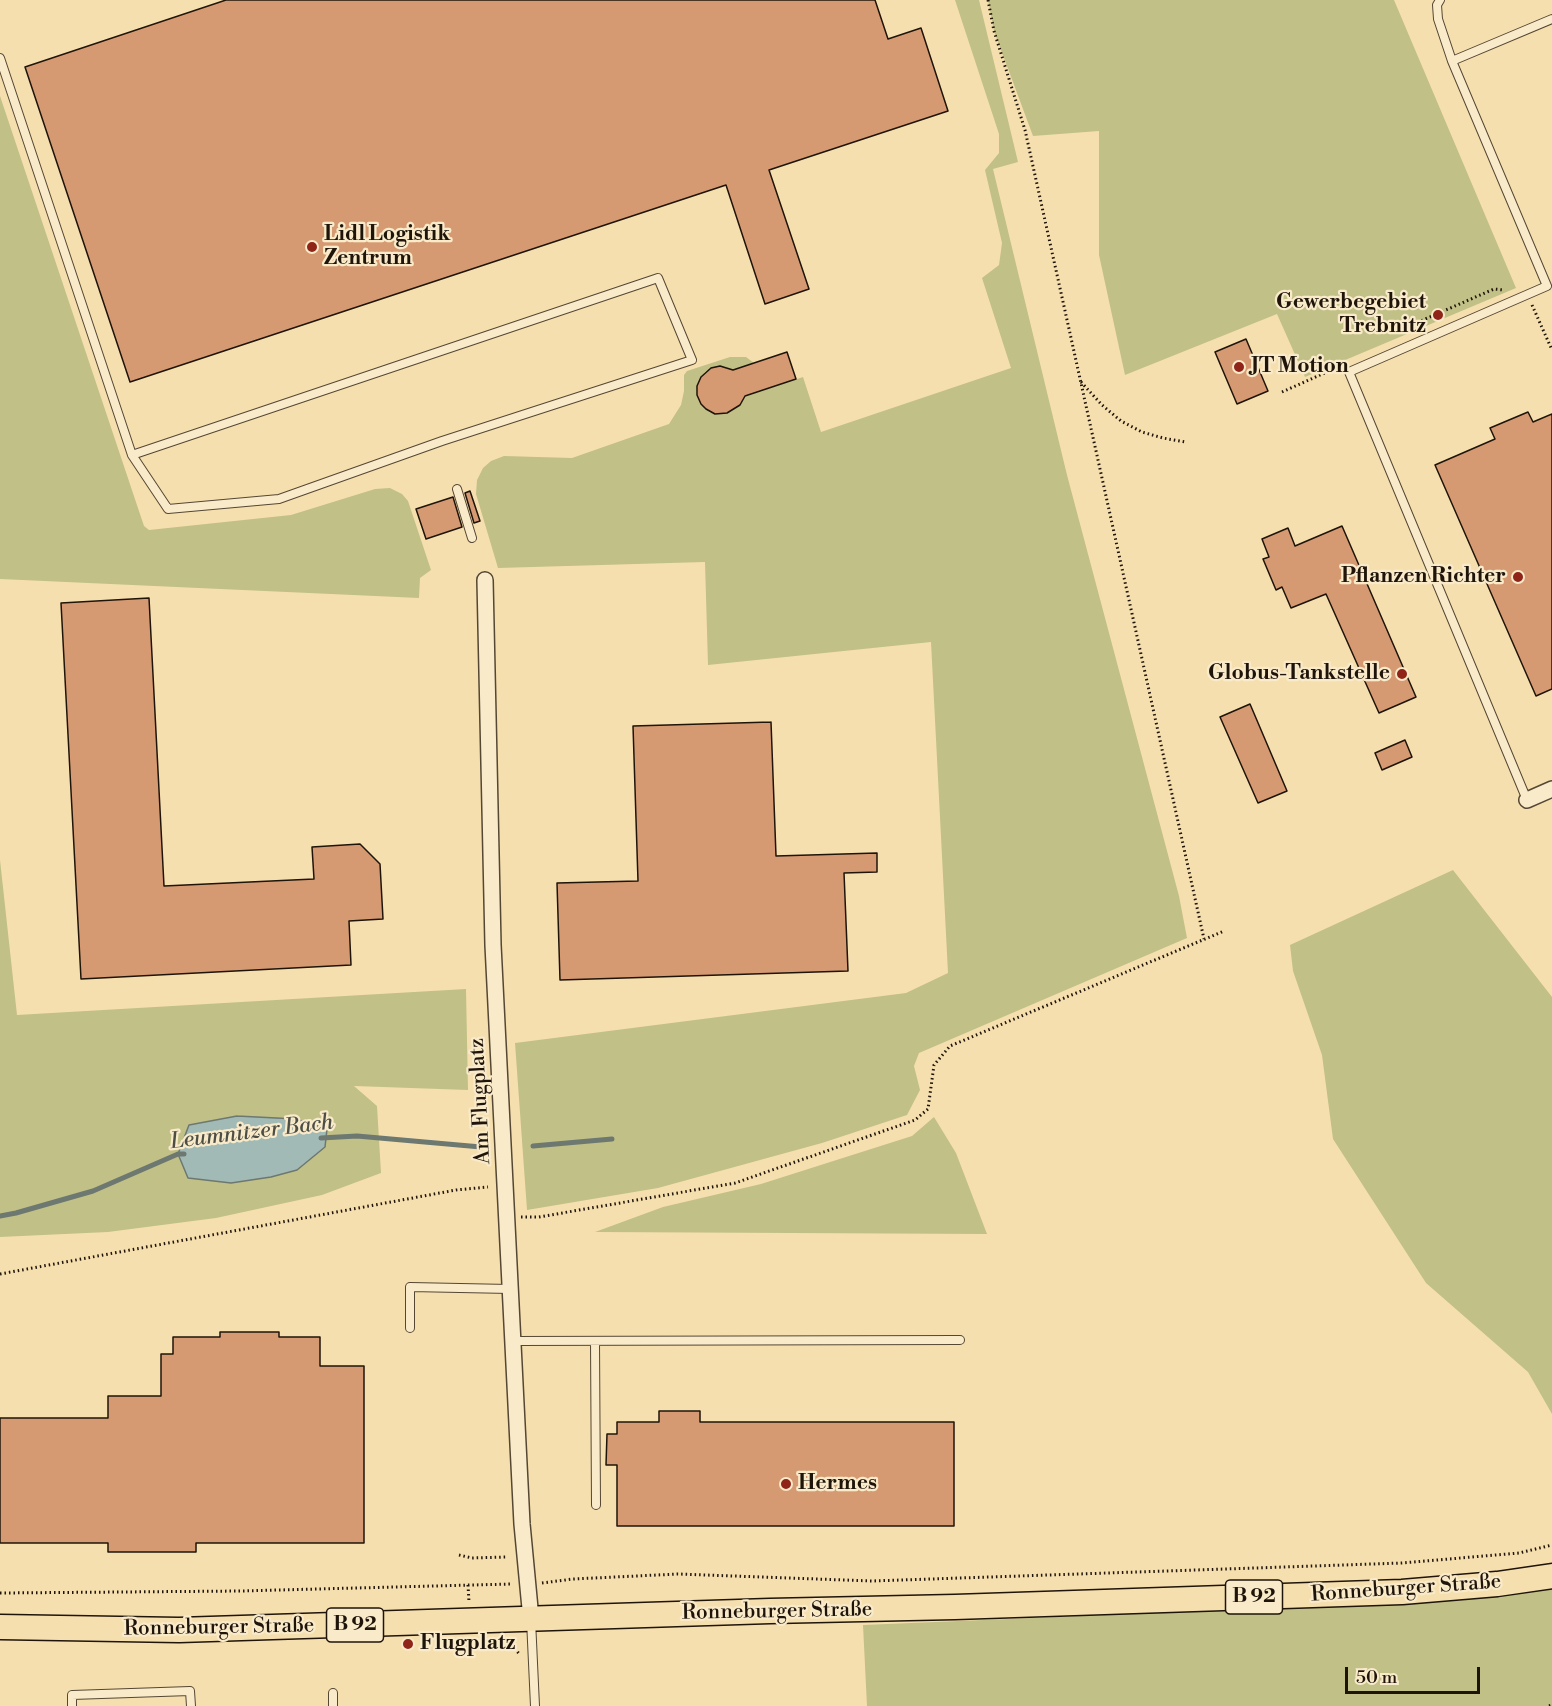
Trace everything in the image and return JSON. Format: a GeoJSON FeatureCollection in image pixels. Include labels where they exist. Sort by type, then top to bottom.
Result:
{"type":"FeatureCollection","features":[{"type":"Feature","properties":{"kind":"main road","name":"Ronneburger Straße"},"geometry":{"type":"LineString","coordinates":[[0,1627],[179,1630],[770,1611],[902,1609],[1402,1592],[1497,1584],[1552,1576]]}},
{"type":"Feature","properties":{"kind":"street","name":"Am Flugplatz"},"geometry":{"type":"LineString","coordinates":[[485,580],[492,911],[510,1289],[525,1556],[531,1619]]}},
{"type":"Feature","properties":{"kind":"street"},"geometry":{"type":"LineString","coordinates":[[1527,800],[1552,789]]}},
{"type":"Feature","properties":{"kind":"lane"},"geometry":{"type":"LineString","coordinates":[[1440,0],[1437,5],[1438,19],[1452,61],[1547,286],[1349,372],[1527,800]]}},
{"type":"Feature","properties":{"kind":"lane"},"geometry":{"type":"LineString","coordinates":[[1452,61],[1552,19]]}},
{"type":"Feature","properties":{"kind":"lane"},"geometry":{"type":"LineString","coordinates":[[0,58],[132,455],[168,509],[279,499],[442,441],[692,360],[658,278],[132,455]]}},
{"type":"Feature","properties":{"kind":"lane"},"geometry":{"type":"LineString","coordinates":[[457,489],[472,538]]}},
{"type":"Feature","properties":{"kind":"lane"},"geometry":{"type":"LineString","coordinates":[[410,1329],[410,1287],[510,1289]]}},
{"type":"Feature","properties":{"kind":"lane"},"geometry":{"type":"LineString","coordinates":[[514,1341],[960,1340]]}},
{"type":"Feature","properties":{"kind":"lane"},"geometry":{"type":"LineString","coordinates":[[595,1341],[596,1505]]}},
{"type":"Feature","properties":{"kind":"lane"},"geometry":{"type":"LineString","coordinates":[[531,1619],[535,1706]]}},
{"type":"Feature","properties":{"kind":"lane"},"geometry":{"type":"LineString","coordinates":[[72,1706],[72,1695],[190,1691],[191,1706]]}},
{"type":"Feature","properties":{"kind":"lane"},"geometry":{"type":"LineString","coordinates":[[333,1693],[333,1706]]}},
{"type":"Feature","properties":{"kind":"path"},"geometry":{"type":"LineString","coordinates":[[988,0],[994,31],[1025,130],[1204,939]]}},
{"type":"Feature","properties":{"kind":"path"},"geometry":{"type":"LineString","coordinates":[[1528,295],[1552,350]]}},
{"type":"Feature","properties":{"kind":"path"},"geometry":{"type":"LineString","coordinates":[[1081,382],[1102,405],[1122,421],[1142,432],[1185,442]]}},
{"type":"Feature","properties":{"kind":"path"},"geometry":{"type":"LineString","coordinates":[[508,1218],[539,1217],[735,1183],[915,1120],[928,1109],[934,1065],[950,1046],[1224,932]]}},
{"type":"Feature","properties":{"kind":"path"},"geometry":{"type":"LineString","coordinates":[[0,1274],[456,1190],[506,1186]]}},
{"type":"Feature","properties":{"kind":"path"},"geometry":{"type":"LineString","coordinates":[[0,1593],[240,1591],[548,1583],[573,1579],[678,1574],[872,1581],[1402,1563],[1519,1553],[1552,1545]]}},
{"type":"Feature","properties":{"kind":"path"},"geometry":{"type":"LineString","coordinates":[[459,1555],[472,1558],[525,1556]]}},
{"type":"Feature","properties":{"kind":"shaded area"},"geometry":{"type":"Polygon","coordinates":[[[955,0],[979,0],[1018,162],[993,169],[1067,475],[1179,896],[1187,938],[919,1053],[914,1066],[920,1090],[907,1115],[822,1143],[658,1188],[527,1210],[515,1043],[906,993],[948,973],[931,642],[708,665],[705,562],[498,568],[476,494],[477,480],[483,468],[491,461],[504,456],[572,458],[669,424],[681,405],[684,375],[687,371],[730,357],[746,357],[754,363],[733,370],[720,366],[705,372],[697,385],[697,395],[706,409],[715,413],[727,413],[740,405],[744,397],[803,377],[821,432],[1011,368],[982,278],[999,265],[1002,243],[985,170],[999,153],[999,134],[955,0]]]}},
{"type":"Feature","properties":{"kind":"shaded area"},"geometry":{"type":"Polygon","coordinates":[[[988,0],[1394,0],[1516,288],[1305,377],[1277,314],[1125,375],[1099,255],[1099,131],[1033,136],[994,31],[988,0]]]}},
{"type":"Feature","properties":{"kind":"shaded area"},"geometry":{"type":"Polygon","coordinates":[[[0,96],[144,526],[149,530],[291,515],[375,489],[390,488],[402,494],[408,501],[431,570],[420,578],[419,598],[0,579],[0,96]]]}},
{"type":"Feature","properties":{"kind":"shaded area"},"geometry":{"type":"Polygon","coordinates":[[[0,860],[17,1015],[466,989],[468,1090],[354,1086],[377,1106],[381,1173],[322,1195],[216,1218],[108,1232],[0,1237],[0,860]],[[237,1116],[189,1125],[327,1129],[296,1119],[237,1116]]]}},
{"type":"Feature","properties":{"kind":"shaded area"},"geometry":{"type":"Polygon","coordinates":[[[1453,870],[1552,997],[1552,1414],[1528,1372],[1426,1283],[1333,1139],[1322,1055],[1293,971],[1290,945],[1453,870]]]}},
{"type":"Feature","properties":{"kind":"shaded area"},"geometry":{"type":"Polygon","coordinates":[[[934,1117],[956,1153],[987,1234],[595,1232],[663,1207],[761,1184],[912,1136],[934,1117]]]}},
{"type":"Feature","properties":{"kind":"shaded area"},"geometry":{"type":"Polygon","coordinates":[[[1552,1589],[1552,1706],[867,1706],[863,1625],[1465,1600],[1552,1589]]]}},
{"type":"Feature","properties":{"kind":"water"},"geometry":{"type":"Polygon","coordinates":[[[237,1116],[296,1119],[327,1129],[325,1147],[297,1170],[271,1177],[231,1183],[188,1178],[178,1154],[189,1125],[237,1116]]]}},
{"type":"Feature","properties":{"kind":"building","name":"Lidl Logistik Zentrum"},"geometry":{"type":"Polygon","coordinates":[[[226,0],[875,0],[888,39],[921,28],[948,111],[769,170],[809,289],[765,304],[726,185],[130,382],[25,67],[226,0]]]}},
{"type":"Feature","properties":{"kind":"building","name":"JT Motion"},"geometry":{"type":"Polygon","coordinates":[[[1246,339],[1268,391],[1237,404],[1215,352],[1246,339]]]}},
{"type":"Feature","properties":{"kind":"building"},"geometry":{"type":"Polygon","coordinates":[[[787,352],[796,379],[745,396],[740,405],[727,413],[715,414],[701,404],[697,395],[697,386],[701,377],[711,368],[720,366],[733,370],[787,352]]]}},
{"type":"Feature","properties":{"kind":"building","name":"Pflanzen Richter"},"geometry":{"type":"Polygon","coordinates":[[[1528,412],[1533,422],[1552,414],[1552,689],[1536,696],[1435,465],[1495,439],[1490,428],[1528,412]]]}},
{"type":"Feature","properties":{"kind":"building"},"geometry":{"type":"Polygon","coordinates":[[[470,491],[480,521],[474,523],[465,493],[470,491]]]}},
{"type":"Feature","properties":{"kind":"building"},"geometry":{"type":"Polygon","coordinates":[[[453,497],[462,527],[426,539],[416,509],[453,497]]]}},
{"type":"Feature","properties":{"kind":"building"},"geometry":{"type":"Polygon","coordinates":[[[1342,526],[1416,697],[1379,713],[1326,594],[1291,608],[1282,587],[1276,590],[1263,559],[1269,557],[1262,539],[1288,528],[1295,546],[1342,526]]]}},
{"type":"Feature","properties":{"kind":"building"},"geometry":{"type":"Polygon","coordinates":[[[149,598],[164,886],[314,879],[312,847],[360,844],[380,864],[383,919],[349,921],[351,965],[81,979],[61,603],[149,598]]]}},
{"type":"Feature","properties":{"kind":"building"},"geometry":{"type":"Polygon","coordinates":[[[1250,704],[1287,791],[1258,803],[1220,717],[1250,704]]]}},
{"type":"Feature","properties":{"kind":"building"},"geometry":{"type":"Polygon","coordinates":[[[771,722],[776,856],[877,853],[877,872],[844,873],[848,971],[560,980],[557,883],[638,881],[633,726],[771,722]]]}},
{"type":"Feature","properties":{"kind":"building"},"geometry":{"type":"Polygon","coordinates":[[[1405,740],[1412,757],[1382,770],[1375,753],[1405,740]]]}},
{"type":"Feature","properties":{"kind":"building"},"geometry":{"type":"Polygon","coordinates":[[[220,1332],[279,1332],[279,1337],[320,1337],[320,1366],[364,1366],[364,1543],[196,1543],[196,1552],[108,1552],[108,1543],[0,1543],[0,1418],[108,1418],[108,1396],[161,1396],[161,1354],[173,1354],[173,1337],[220,1337],[220,1332]]]}},
{"type":"Feature","properties":{"kind":"building","name":"Hermes"},"geometry":{"type":"Polygon","coordinates":[[[659,1411],[700,1411],[700,1422],[954,1422],[954,1526],[617,1526],[617,1465],[606,1465],[607,1434],[617,1434],[617,1422],[659,1422],[659,1411]]]}},
{"type":"Feature","properties":{"kind":"waterway","name":"Leumnitzer Bach"},"geometry":{"type":"LineString","coordinates":[[321,1138],[357,1136],[481,1147]]}},
{"type":"Feature","properties":{"kind":"waterway","name":"Leumnitzer Bach"},"geometry":{"type":"LineString","coordinates":[[533,1146],[612,1139]]}},
{"type":"Feature","properties":{"kind":"waterway","name":"Leumnitzer Bach"},"geometry":{"type":"LineString","coordinates":[[0,1216],[93,1191],[178,1154],[184,1154]]}},
{"type":"Feature","properties":{"kind":"place","name":"Lidl Logistik Zentrum"},"geometry":{"type":"Point","coordinates":[312,247]}},
{"type":"Feature","properties":{"kind":"place","name":"Gewerbegebiet Trebnitz"},"geometry":{"type":"Point","coordinates":[1438,315]}},
{"type":"Feature","properties":{"kind":"place","name":"JT Motion"},"geometry":{"type":"Point","coordinates":[1239,367]}},
{"type":"Feature","properties":{"kind":"place","name":"Pflanzen Richter"},"geometry":{"type":"Point","coordinates":[1518,577]}},
{"type":"Feature","properties":{"kind":"place","name":"Globus-Tankstelle"},"geometry":{"type":"Point","coordinates":[1402,674]}},
{"type":"Feature","properties":{"kind":"place","name":"Hermes"},"geometry":{"type":"Point","coordinates":[786,1484]}},
{"type":"Feature","properties":{"kind":"place","name":"Flugplatz"},"geometry":{"type":"Point","coordinates":[408,1644]}}]}
